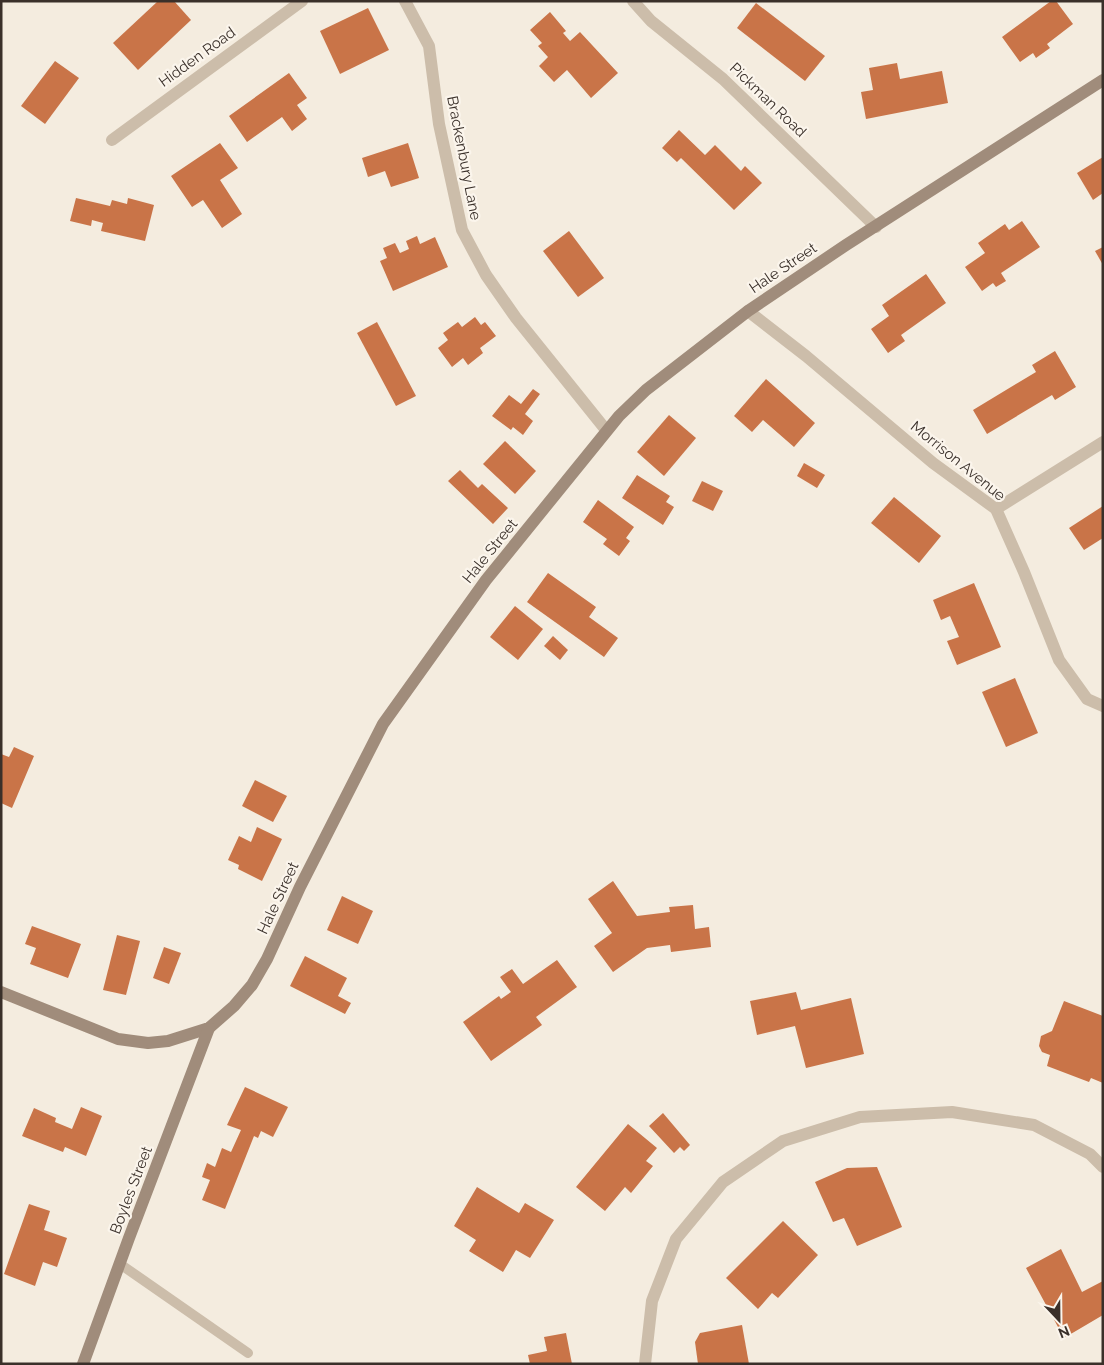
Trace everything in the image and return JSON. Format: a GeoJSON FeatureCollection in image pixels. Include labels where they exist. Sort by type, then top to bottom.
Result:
{"type":"FeatureCollection","features":[{"type":"Feature","properties":{"kind":"main road","name":"Hale Street"},"geometry":{"type":"LineString","coordinates":[[1,992],[118,1040],[148,1043],[168,1041],[209,1028],[234,1006],[252,985],[262,968],[300,887],[383,724],[486,580],[606,430],[646,390],[748,311],[1103,80]]}},
{"type":"Feature","properties":{"kind":"main road","name":"Boyles Street"},"geometry":{"type":"LineString","coordinates":[[83,1364],[209,1028]]}},
{"type":"Feature","properties":{"kind":"street","name":"Hidden Road"},"geometry":{"type":"LineString","coordinates":[[112,140],[302,1]]}},
{"type":"Feature","properties":{"kind":"street","name":"Brackenbury Lane"},"geometry":{"type":"LineString","coordinates":[[406,1],[429,46],[439,124],[462,230],[486,275],[516,318],[606,430]]}},
{"type":"Feature","properties":{"kind":"street","name":"Pickman Road"},"geometry":{"type":"LineString","coordinates":[[633,1],[651,21],[724,79],[876,227]]}},
{"type":"Feature","properties":{"kind":"street","name":"Morrison Avenue"},"geometry":{"type":"LineString","coordinates":[[748,311],[806,356],[932,463],[996,509],[1024,572],[1059,660],[1087,700],[1103,706]]}},
{"type":"Feature","properties":{"kind":"street"},"geometry":{"type":"LineString","coordinates":[[996,509],[1103,442]]}},
{"type":"Feature","properties":{"kind":"street"},"geometry":{"type":"LineString","coordinates":[[645,1364],[652,1301],[676,1239],[722,1182],[783,1141],[860,1117],[952,1112],[1034,1124],[1090,1154],[1103,1167]]}},
{"type":"Feature","properties":{"kind":"lane"},"geometry":{"type":"LineString","coordinates":[[120,1264],[248,1352]]}},
{"type":"Feature","properties":{"kind":"building"},"geometry":{"type":"Polygon","coordinates":[[[158,1],[174,1],[191,20],[138,70],[113,43],[158,1]]]}},
{"type":"Feature","properties":{"kind":"building"},"geometry":{"type":"Polygon","coordinates":[[[1051,1],[1056,1],[1073,24],[1047,44],[1050,48],[1036,58],[1033,53],[1020,62],[1002,37],[1051,1]]]}},
{"type":"Feature","properties":{"kind":"building"},"geometry":{"type":"Polygon","coordinates":[[[756,3],[825,56],[805,81],[737,28],[756,3]]]}},
{"type":"Feature","properties":{"kind":"building"},"geometry":{"type":"Polygon","coordinates":[[[368,8],[389,50],[340,74],[320,31],[368,8]]]}},
{"type":"Feature","properties":{"kind":"building"},"geometry":{"type":"Polygon","coordinates":[[[550,12],[566,31],[563,33],[570,41],[580,32],[618,73],[591,98],[567,70],[554,82],[539,66],[548,57],[538,46],[542,43],[530,30],[550,12]]]}},
{"type":"Feature","properties":{"kind":"building"},"geometry":{"type":"Polygon","coordinates":[[[55,61],[79,78],[45,124],[21,106],[55,61]]]}},
{"type":"Feature","properties":{"kind":"building"},"geometry":{"type":"Polygon","coordinates":[[[897,63],[900,79],[942,71],[948,103],[866,119],[861,92],[873,90],[869,68],[897,63]]]}},
{"type":"Feature","properties":{"kind":"building"},"geometry":{"type":"Polygon","coordinates":[[[289,73],[307,98],[297,105],[307,119],[292,131],[282,117],[247,142],[229,116],[289,73]]]}},
{"type":"Feature","properties":{"kind":"building"},"geometry":{"type":"Polygon","coordinates":[[[679,130],[705,155],[715,145],[741,171],[745,166],[762,183],[734,210],[681,158],[677,162],[662,148],[679,130]]]}},
{"type":"Feature","properties":{"kind":"building"},"geometry":{"type":"Polygon","coordinates":[[[220,143],[238,168],[220,180],[242,214],[222,228],[203,200],[192,207],[171,176],[220,143]]]}},
{"type":"Feature","properties":{"kind":"building"},"geometry":{"type":"Polygon","coordinates":[[[408,143],[419,178],[391,187],[385,171],[368,177],[362,158],[408,143]]]}},
{"type":"Feature","properties":{"kind":"building"},"geometry":{"type":"Polygon","coordinates":[[[1103,157],[1103,193],[1093,200],[1077,173],[1103,157]]]}},
{"type":"Feature","properties":{"kind":"building"},"geometry":{"type":"Polygon","coordinates":[[[76,198],[110,206],[112,200],[127,204],[128,198],[154,205],[145,241],[101,231],[103,223],[92,220],[91,226],[70,221],[76,198]]]}},
{"type":"Feature","properties":{"kind":"building"},"geometry":{"type":"Polygon","coordinates":[[[1022,221],[1040,247],[1001,273],[1006,281],[996,287],[993,283],[982,291],[965,267],[985,253],[978,243],[1005,224],[1009,230],[1022,221]]]}},
{"type":"Feature","properties":{"kind":"building"},"geometry":{"type":"Polygon","coordinates":[[[569,231],[604,278],[578,297],[543,251],[569,231]]]}},
{"type":"Feature","properties":{"kind":"building"},"geometry":{"type":"Polygon","coordinates":[[[417,236],[420,244],[435,237],[448,267],[393,291],[380,261],[387,258],[383,248],[395,243],[400,253],[409,249],[406,241],[417,236]]]}},
{"type":"Feature","properties":{"kind":"building"},"geometry":{"type":"Polygon","coordinates":[[[1103,247],[1103,265],[1095,251],[1103,247]]]}},
{"type":"Feature","properties":{"kind":"building"},"geometry":{"type":"Polygon","coordinates":[[[926,274],[946,303],[901,335],[905,341],[888,353],[871,329],[889,316],[882,305],[926,274]]]}},
{"type":"Feature","properties":{"kind":"building"},"geometry":{"type":"Polygon","coordinates":[[[475,317],[481,325],[485,322],[496,336],[480,348],[483,353],[468,365],[463,358],[452,367],[438,348],[448,340],[443,333],[458,322],[462,327],[475,317]]]}},
{"type":"Feature","properties":{"kind":"building"},"geometry":{"type":"Polygon","coordinates":[[[377,322],[416,396],[396,406],[357,333],[377,322]]]}},
{"type":"Feature","properties":{"kind":"building"},"geometry":{"type":"Polygon","coordinates":[[[1055,351],[1076,387],[1055,400],[1052,395],[987,434],[973,410],[1036,372],[1032,365],[1055,351]]]}},
{"type":"Feature","properties":{"kind":"building"},"geometry":{"type":"Polygon","coordinates":[[[766,379],[815,423],[794,447],[763,420],[752,432],[734,416],[766,379]]]}},
{"type":"Feature","properties":{"kind":"building"},"geometry":{"type":"Polygon","coordinates":[[[533,389],[540,394],[525,414],[533,421],[523,435],[513,427],[511,430],[492,416],[509,395],[521,404],[533,389]]]}},
{"type":"Feature","properties":{"kind":"building"},"geometry":{"type":"Polygon","coordinates":[[[669,415],[696,438],[664,476],[637,452],[669,415]]]}},
{"type":"Feature","properties":{"kind":"building"},"geometry":{"type":"Polygon","coordinates":[[[505,441],[536,471],[515,494],[483,464],[505,441]]]}},
{"type":"Feature","properties":{"kind":"building"},"geometry":{"type":"Polygon","coordinates":[[[804,463],[825,475],[817,488],[797,476],[804,463]]]}},
{"type":"Feature","properties":{"kind":"building"},"geometry":{"type":"Polygon","coordinates":[[[460,470],[478,488],[482,484],[508,508],[493,524],[448,481],[460,470]]]}},
{"type":"Feature","properties":{"kind":"building"},"geometry":{"type":"Polygon","coordinates":[[[637,475],[670,496],[666,502],[674,507],[663,525],[622,498],[637,475]]]}},
{"type":"Feature","properties":{"kind":"building"},"geometry":{"type":"Polygon","coordinates":[[[702,481],[723,491],[713,511],[692,501],[702,481]]]}},
{"type":"Feature","properties":{"kind":"building"},"geometry":{"type":"Polygon","coordinates":[[[894,497],[941,536],[919,563],[871,523],[894,497]]]}},
{"type":"Feature","properties":{"kind":"building"},"geometry":{"type":"Polygon","coordinates":[[[598,500],[634,527],[626,538],[630,541],[619,556],[603,544],[607,539],[583,522],[598,500]]]}},
{"type":"Feature","properties":{"kind":"building"},"geometry":{"type":"Polygon","coordinates":[[[1103,506],[1103,538],[1084,550],[1069,528],[1103,506]]]}},
{"type":"Feature","properties":{"kind":"building"},"geometry":{"type":"Polygon","coordinates":[[[548,573],[596,607],[589,617],[618,638],[604,657],[527,602],[548,573]]]}},
{"type":"Feature","properties":{"kind":"building"},"geometry":{"type":"Polygon","coordinates":[[[974,583],[1001,647],[957,665],[947,641],[959,637],[950,616],[941,620],[933,600],[974,583]]]}},
{"type":"Feature","properties":{"kind":"building"},"geometry":{"type":"Polygon","coordinates":[[[515,606],[543,629],[518,660],[490,637],[515,606]]]}},
{"type":"Feature","properties":{"kind":"building"},"geometry":{"type":"Polygon","coordinates":[[[553,636],[568,650],[560,660],[544,646],[553,636]]]}},
{"type":"Feature","properties":{"kind":"building"},"geometry":{"type":"Polygon","coordinates":[[[1015,678],[1038,733],[1006,747],[982,692],[1015,678]]]}},
{"type":"Feature","properties":{"kind":"building"},"geometry":{"type":"Polygon","coordinates":[[[14,747],[34,756],[12,808],[1,803],[1,754],[9,757],[14,747]]]}},
{"type":"Feature","properties":{"kind":"building"},"geometry":{"type":"Polygon","coordinates":[[[255,780],[287,796],[273,822],[242,806],[255,780]]]}},
{"type":"Feature","properties":{"kind":"building"},"geometry":{"type":"Polygon","coordinates":[[[257,827],[282,839],[262,881],[238,869],[239,865],[228,860],[239,836],[251,842],[257,827]]]}},
{"type":"Feature","properties":{"kind":"building"},"geometry":{"type":"Polygon","coordinates":[[[613,881],[637,916],[670,912],[669,907],[693,905],[695,929],[709,927],[711,947],[671,952],[670,945],[647,948],[613,972],[594,946],[612,933],[588,899],[613,881]]]}},
{"type":"Feature","properties":{"kind":"building"},"geometry":{"type":"Polygon","coordinates":[[[342,896],[373,911],[358,944],[327,930],[342,896]]]}},
{"type":"Feature","properties":{"kind":"building"},"geometry":{"type":"Polygon","coordinates":[[[32,926],[81,944],[68,978],[30,964],[36,948],[25,944],[32,926]]]}},
{"type":"Feature","properties":{"kind":"building"},"geometry":{"type":"Polygon","coordinates":[[[117,935],[140,941],[126,995],[103,990],[117,935]]]}},
{"type":"Feature","properties":{"kind":"building"},"geometry":{"type":"Polygon","coordinates":[[[164,947],[181,953],[169,984],[153,978],[164,947]]]}},
{"type":"Feature","properties":{"kind":"building"},"geometry":{"type":"Polygon","coordinates":[[[305,956],[347,978],[338,996],[351,1003],[345,1014],[290,986],[305,956]]]}},
{"type":"Feature","properties":{"kind":"building"},"geometry":{"type":"Polygon","coordinates":[[[557,960],[577,987],[536,1017],[542,1025],[491,1061],[463,1022],[499,996],[501,999],[511,992],[500,977],[512,969],[523,984],[557,960]]]}},
{"type":"Feature","properties":{"kind":"building"},"geometry":{"type":"Polygon","coordinates":[[[796,992],[801,1010],[851,998],[864,1054],[806,1068],[795,1026],[757,1035],[750,1001],[796,992]]]}},
{"type":"Feature","properties":{"kind":"building"},"geometry":{"type":"Polygon","coordinates":[[[1064,1001],[1103,1016],[1103,1083],[1091,1078],[1089,1082],[1047,1066],[1050,1055],[1042,1052],[1039,1046],[1041,1036],[1052,1031],[1064,1001]]]}},
{"type":"Feature","properties":{"kind":"building"},"geometry":{"type":"Polygon","coordinates":[[[245,1087],[288,1107],[273,1137],[261,1131],[258,1138],[254,1136],[225,1209],[202,1200],[210,1180],[202,1177],[207,1163],[215,1167],[222,1148],[231,1152],[241,1130],[227,1125],[245,1087]]]}},
{"type":"Feature","properties":{"kind":"building"},"geometry":{"type":"Polygon","coordinates":[[[81,1107],[102,1116],[86,1156],[65,1147],[63,1152],[22,1136],[34,1108],[56,1118],[55,1122],[72,1129],[81,1107]]]}},
{"type":"Feature","properties":{"kind":"building"},"geometry":{"type":"Polygon","coordinates":[[[663,1113],[690,1145],[684,1151],[680,1147],[674,1153],[649,1126],[663,1113]]]}},
{"type":"Feature","properties":{"kind":"building"},"geometry":{"type":"Polygon","coordinates":[[[628,1124],[657,1148],[646,1161],[653,1166],[631,1193],[625,1187],[605,1211],[576,1187],[628,1124]]]}},
{"type":"Feature","properties":{"kind":"building"},"geometry":{"type":"Polygon","coordinates":[[[877,1167],[902,1227],[857,1246],[844,1218],[833,1222],[815,1182],[847,1168],[877,1167]]]}},
{"type":"Feature","properties":{"kind":"building"},"geometry":{"type":"Polygon","coordinates":[[[477,1187],[519,1213],[525,1203],[554,1220],[530,1258],[516,1250],[503,1272],[469,1251],[476,1240],[454,1226],[477,1187]]]}},
{"type":"Feature","properties":{"kind":"building"},"geometry":{"type":"Polygon","coordinates":[[[29,1204],[50,1211],[44,1230],[67,1238],[57,1267],[43,1262],[35,1286],[4,1274],[29,1204]]]}},
{"type":"Feature","properties":{"kind":"building"},"geometry":{"type":"Polygon","coordinates":[[[783,1221],[818,1255],[778,1298],[772,1293],[758,1309],[726,1278],[783,1221]]]}},
{"type":"Feature","properties":{"kind":"building"},"geometry":{"type":"Polygon","coordinates":[[[1061,1249],[1082,1292],[1103,1281],[1103,1315],[1064,1338],[1026,1268],[1061,1249]]]}},
{"type":"Feature","properties":{"kind":"building"},"geometry":{"type":"Polygon","coordinates":[[[742,1325],[749,1364],[698,1364],[695,1342],[700,1333],[742,1325]]]}},
{"type":"Feature","properties":{"kind":"building"},"geometry":{"type":"Polygon","coordinates":[[[566,1333],[572,1364],[530,1364],[528,1355],[547,1351],[544,1337],[566,1333]]]}}]}
